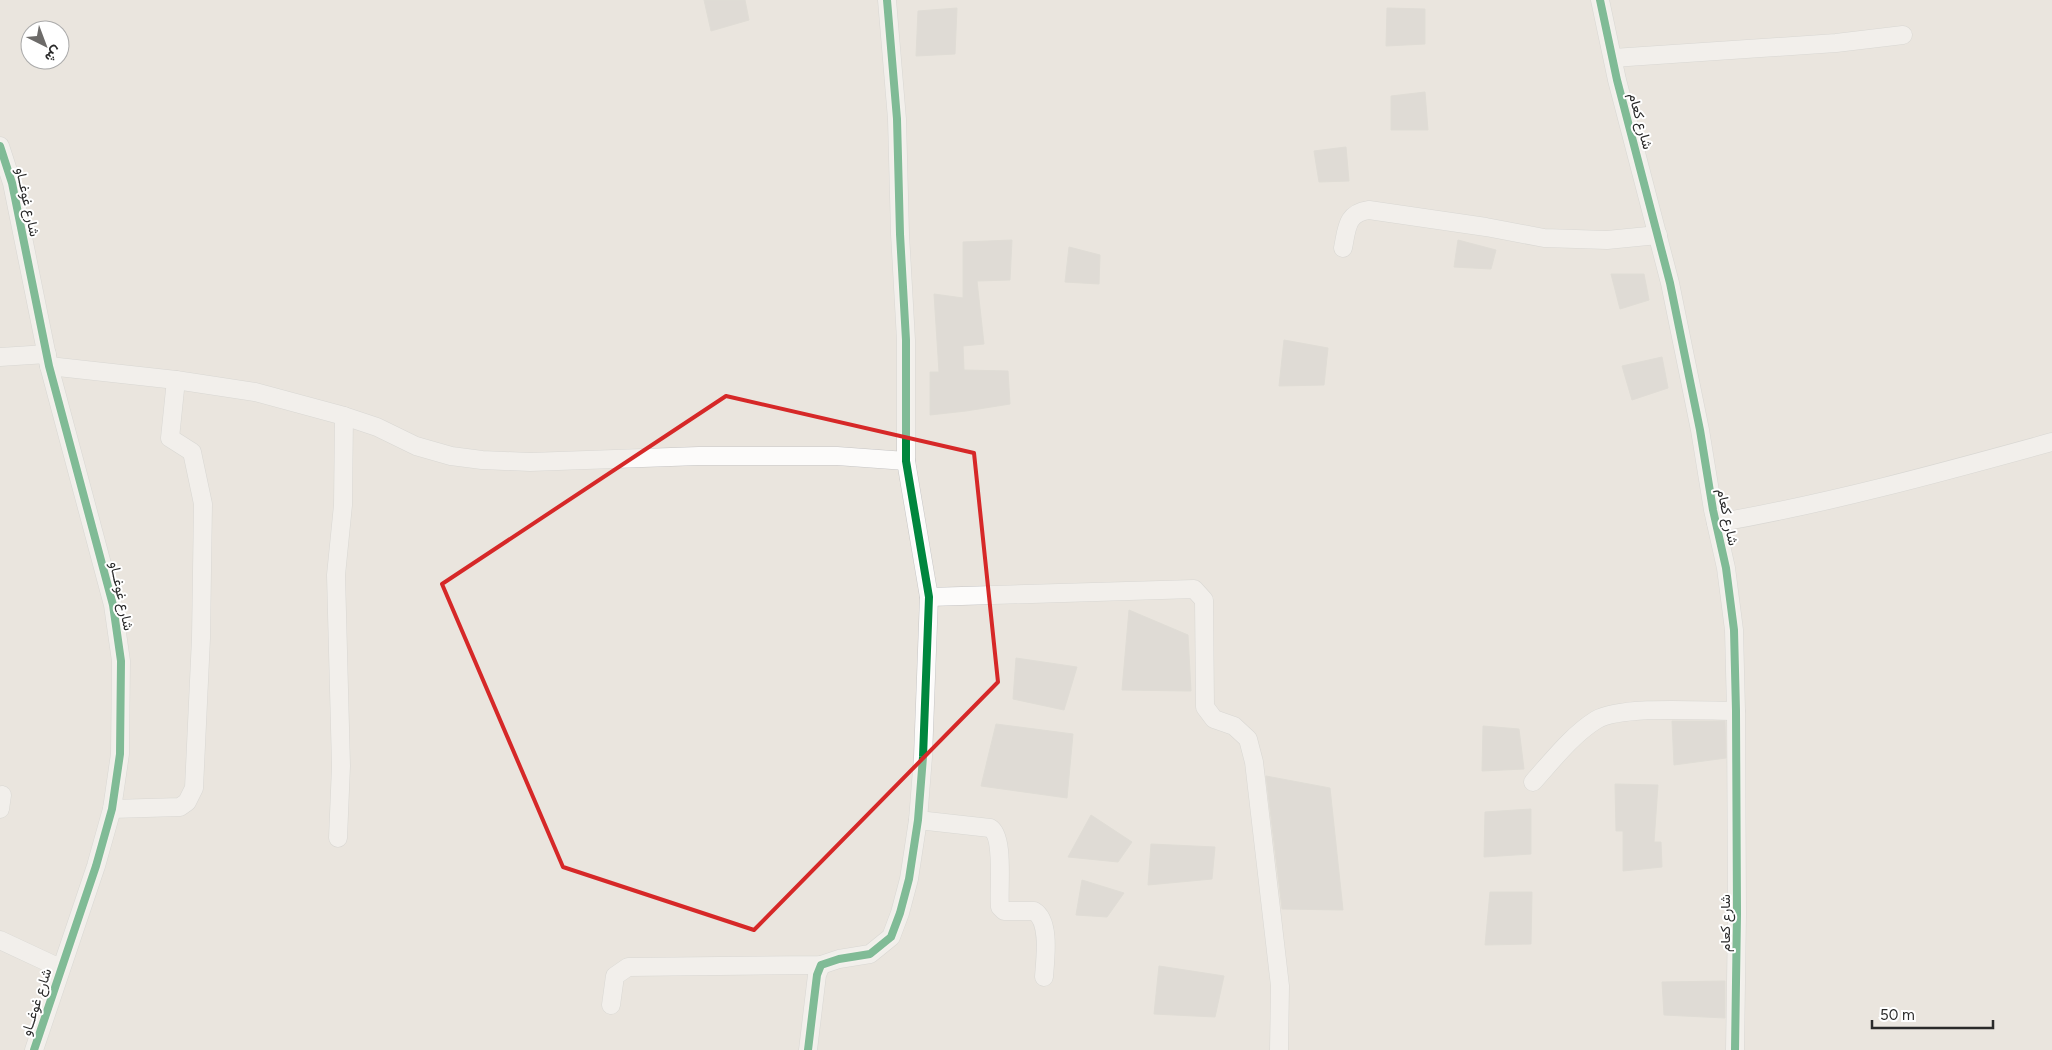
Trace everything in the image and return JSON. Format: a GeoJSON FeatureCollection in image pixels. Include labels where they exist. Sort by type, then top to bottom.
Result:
{"type":"FeatureCollection","features":[{"type":"Feature","properties":{"kind":"street"},"geometry":{"type":"LineString","coordinates":[[611,1005],[615,976],[628,967],[821,965],[825,962],[870,954],[891,937],[900,913],[909,878],[918,820],[923,757],[929,597],[906,461],[906,340],[900,234],[897,119],[888,0]]}},
{"type":"Feature","properties":{"kind":"street","name":"شارع كعام"},"geometry":{"type":"LineString","coordinates":[[1600,0],[1670,283],[1726,568],[1734,630],[1738,914],[1735,1050]]}},
{"type":"Feature","properties":{"kind":"street"},"geometry":{"type":"LineString","coordinates":[[1613,58],[1836,43],[1903,35]]}},
{"type":"Feature","properties":{"kind":"street","name":"شارع غوغــاو"},"geometry":{"type":"LineString","coordinates":[[0,146],[12,183],[48,360],[111,596],[121,662],[120,754],[112,809],[96,866],[60,968],[34,1050]]}},
{"type":"Feature","properties":{"kind":"street"},"geometry":{"type":"LineString","coordinates":[[1343,248],[1348,222],[1360,211],[1369,210],[1486,227],[1544,238],[1606,240],[1658,235]]}},
{"type":"Feature","properties":{"kind":"street"},"geometry":{"type":"LineString","coordinates":[[0,357],[48,360],[255,392],[377,427],[416,446],[451,456],[482,460],[530,462],[699,456],[837,456],[906,461]]}},
{"type":"Feature","properties":{"kind":"street"},"geometry":{"type":"LineString","coordinates":[[112,809],[180,807],[188,802],[194,788],[201,638],[203,504],[192,452],[170,438],[176,380]]}},
{"type":"Feature","properties":{"kind":"street"},"geometry":{"type":"LineString","coordinates":[[338,838],[341,766],[336,575],[343,505],[344,416]]}},
{"type":"Feature","properties":{"kind":"street"},"geometry":{"type":"LineString","coordinates":[[1716,523],[1794,509],[1886,487],[2052,442]]}},
{"type":"Feature","properties":{"kind":"street"},"geometry":{"type":"LineString","coordinates":[[929,597],[1194,589],[1204,600],[1205,707],[1214,719],[1234,726],[1248,738],[1254,762],[1280,986],[1279,1050]]}},
{"type":"Feature","properties":{"kind":"street"},"geometry":{"type":"LineString","coordinates":[[1533,782],[1572,740],[1597,720],[1623,711],[1736,711]]}},
{"type":"Feature","properties":{"kind":"street"},"geometry":{"type":"LineString","coordinates":[[918,820],[994,830],[997,835],[1000,907],[1004,910],[1030,911],[1037,913],[1040,917],[1046,937],[1044,976]]}},
{"type":"Feature","properties":{"kind":"street"},"geometry":{"type":"LineString","coordinates":[[0,940],[60,968]]}},
{"type":"Feature","properties":{"kind":"street"},"geometry":{"type":"LineString","coordinates":[[808,1050],[817,976],[821,965]]}},
{"type":"Feature","properties":{"kind":"highlighted area"},"geometry":{"type":"Polygon","coordinates":[[[726,396],[974,453],[998,682],[754,930],[563,867],[442,584],[726,396]]]}},
{"type":"Feature","properties":{"kind":"building"},"geometry":{"type":"Polygon","coordinates":[[[704,0],[745,0],[749,20],[711,31],[704,0]]]}},
{"type":"Feature","properties":{"kind":"building"},"geometry":{"type":"Polygon","coordinates":[[[957,8],[955,54],[916,56],[918,11],[957,8]]]}},
{"type":"Feature","properties":{"kind":"building"},"geometry":{"type":"Polygon","coordinates":[[[1387,8],[1425,9],[1425,44],[1386,46],[1387,8]]]}},
{"type":"Feature","properties":{"kind":"building"},"geometry":{"type":"Polygon","coordinates":[[[1425,92],[1428,130],[1391,130],[1391,96],[1425,92]]]}},
{"type":"Feature","properties":{"kind":"building"},"geometry":{"type":"Polygon","coordinates":[[[1346,147],[1349,181],[1319,182],[1314,151],[1346,147]]]}},
{"type":"Feature","properties":{"kind":"building"},"geometry":{"type":"Polygon","coordinates":[[[1012,240],[1010,280],[977,281],[984,344],[963,346],[964,370],[1008,371],[1010,404],[930,415],[930,372],[939,372],[934,294],[963,298],[963,242],[1012,240]]]}},
{"type":"Feature","properties":{"kind":"building"},"geometry":{"type":"Polygon","coordinates":[[[1458,240],[1496,250],[1491,269],[1454,267],[1458,240]]]}},
{"type":"Feature","properties":{"kind":"building"},"geometry":{"type":"Polygon","coordinates":[[[1069,247],[1100,255],[1099,284],[1065,282],[1069,247]]]}},
{"type":"Feature","properties":{"kind":"building"},"geometry":{"type":"Polygon","coordinates":[[[1611,274],[1644,274],[1649,300],[1620,309],[1611,274]]]}},
{"type":"Feature","properties":{"kind":"building"},"geometry":{"type":"Polygon","coordinates":[[[1284,340],[1328,348],[1324,385],[1279,386],[1284,340]]]}},
{"type":"Feature","properties":{"kind":"building"},"geometry":{"type":"Polygon","coordinates":[[[1662,357],[1668,388],[1632,400],[1622,366],[1662,357]]]}},
{"type":"Feature","properties":{"kind":"building"},"geometry":{"type":"Polygon","coordinates":[[[1129,610],[1188,635],[1191,691],[1122,690],[1129,610]]]}},
{"type":"Feature","properties":{"kind":"building"},"geometry":{"type":"Polygon","coordinates":[[[1016,658],[1077,667],[1064,710],[1013,699],[1016,658]]]}},
{"type":"Feature","properties":{"kind":"building"},"geometry":{"type":"Polygon","coordinates":[[[1672,721],[1725,721],[1726,758],[1674,765],[1672,721]]]}},
{"type":"Feature","properties":{"kind":"building"},"geometry":{"type":"Polygon","coordinates":[[[996,724],[1073,734],[1067,798],[981,786],[996,724]]]}},
{"type":"Feature","properties":{"kind":"building"},"geometry":{"type":"Polygon","coordinates":[[[1483,726],[1519,729],[1524,769],[1482,771],[1483,726]]]}},
{"type":"Feature","properties":{"kind":"building"},"geometry":{"type":"Polygon","coordinates":[[[1266,776],[1330,788],[1343,910],[1282,909],[1266,776]]]}},
{"type":"Feature","properties":{"kind":"building"},"geometry":{"type":"Polygon","coordinates":[[[1615,784],[1658,785],[1654,842],[1661,842],[1662,867],[1623,871],[1623,831],[1616,831],[1615,784]]]}},
{"type":"Feature","properties":{"kind":"building"},"geometry":{"type":"Polygon","coordinates":[[[1531,809],[1531,854],[1484,857],[1485,812],[1531,809]]]}},
{"type":"Feature","properties":{"kind":"building"},"geometry":{"type":"Polygon","coordinates":[[[1091,815],[1132,842],[1118,862],[1068,857],[1091,815]]]}},
{"type":"Feature","properties":{"kind":"building"},"geometry":{"type":"Polygon","coordinates":[[[1151,844],[1215,847],[1212,879],[1148,885],[1151,844]]]}},
{"type":"Feature","properties":{"kind":"building"},"geometry":{"type":"Polygon","coordinates":[[[1082,880],[1124,893],[1107,917],[1076,915],[1082,880]]]}},
{"type":"Feature","properties":{"kind":"building"},"geometry":{"type":"Polygon","coordinates":[[[1490,892],[1532,892],[1531,944],[1485,945],[1490,892]]]}},
{"type":"Feature","properties":{"kind":"building"},"geometry":{"type":"Polygon","coordinates":[[[1159,966],[1224,976],[1215,1017],[1154,1014],[1159,966]]]}},
{"type":"Feature","properties":{"kind":"building"},"geometry":{"type":"Polygon","coordinates":[[[1725,981],[1725,1018],[1664,1015],[1662,982],[1725,981]]]}},
{"type":"Feature","properties":{"kind":"cycle path"},"geometry":{"type":"LineString","coordinates":[[808,1050],[817,975],[821,965],[839,959],[870,954],[891,937],[909,879],[918,820],[923,757],[929,597],[906,461],[906,340],[900,234],[897,119],[887,0]]}},
{"type":"Feature","properties":{"kind":"cycle path"},"geometry":{"type":"LineString","coordinates":[[1600,0],[1617,80],[1670,283],[1700,430],[1713,510],[1726,568],[1734,630],[1737,914],[1735,1050]]}},
{"type":"Feature","properties":{"kind":"cycle path"},"geometry":{"type":"LineString","coordinates":[[0,146],[12,183],[49,366],[113,605],[121,661],[120,754],[112,809],[96,866],[34,1050]]}}]}
